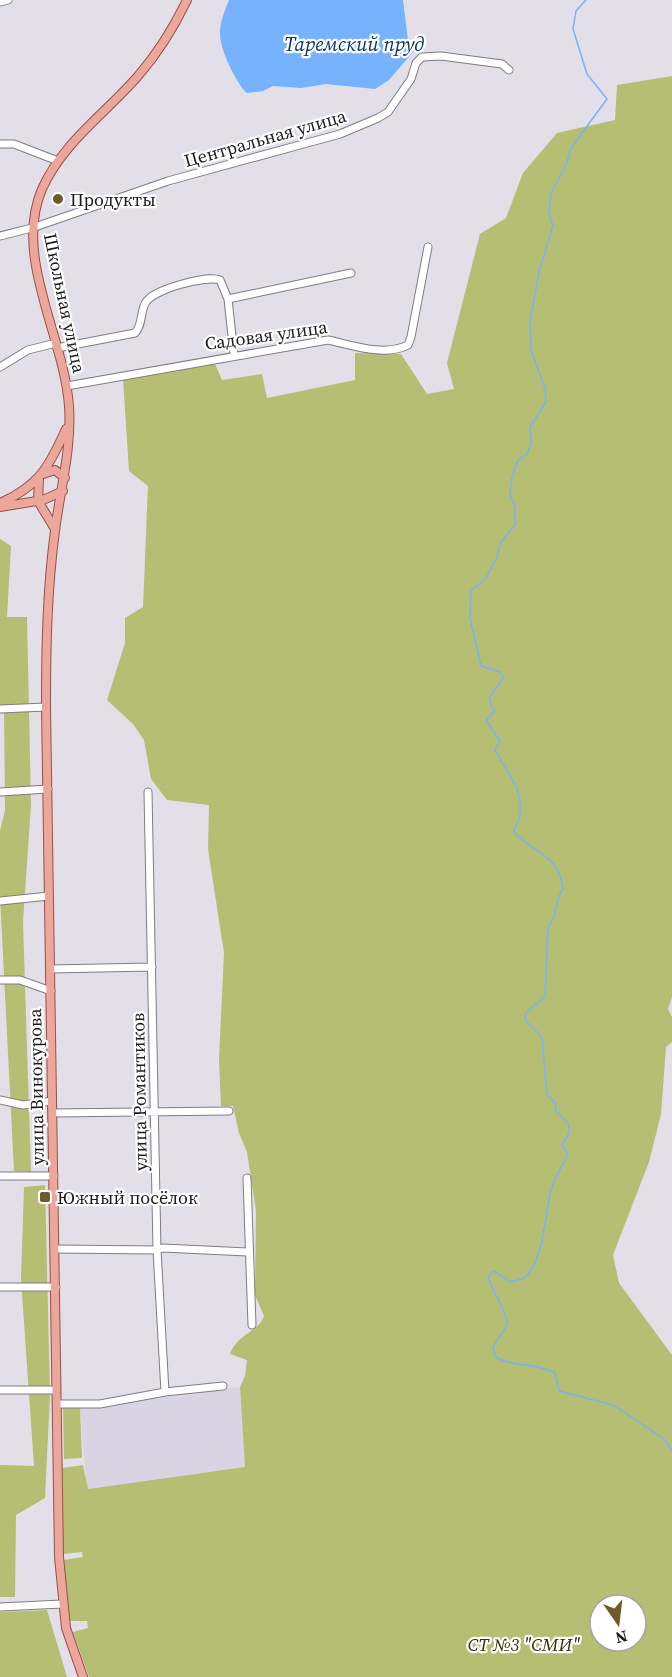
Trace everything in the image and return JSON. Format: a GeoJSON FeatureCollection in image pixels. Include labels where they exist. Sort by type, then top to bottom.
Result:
{"type":"FeatureCollection","features":[{"type":"Feature","properties":{"kind":"main road","name":"Школьная улица"},"geometry":{"type":"LineString","coordinates":[[67,386],[39,274],[32,228],[43,188],[58,161],[81,133],[138,76],[153,57],[187,0]]}},
{"type":"Feature","properties":{"kind":"main road"},"geometry":{"type":"LineString","coordinates":[[55,529],[65,478],[68,423],[67,386]]}},
{"type":"Feature","properties":{"kind":"main road"},"geometry":{"type":"LineString","coordinates":[[55,529],[38,501],[41,477],[68,423]]}},
{"type":"Feature","properties":{"kind":"main road"},"geometry":{"type":"LineString","coordinates":[[0,505],[55,470],[65,478]]}},
{"type":"Feature","properties":{"kind":"main road"},"geometry":{"type":"LineString","coordinates":[[0,505],[38,501],[54,496],[63,490]]}},
{"type":"Feature","properties":{"kind":"main road","name":"улица Винокурова"},"geometry":{"type":"LineString","coordinates":[[55,529],[47,611],[46,707],[56,1250],[56,1390],[62,1604],[69,1643],[82,1677]]}},
{"type":"Feature","properties":{"kind":"street"},"geometry":{"type":"LineString","coordinates":[[0,2],[8,0]]}},
{"type":"Feature","properties":{"kind":"street","name":"Центральная улица"},"geometry":{"type":"LineString","coordinates":[[0,236],[32,228],[168,182],[340,134],[378,118],[388,112],[411,79],[416,63],[422,57],[502,64],[509,70]]}},
{"type":"Feature","properties":{"kind":"street"},"geometry":{"type":"LineString","coordinates":[[0,144],[14,144],[58,161]]}},
{"type":"Feature","properties":{"kind":"street","name":"Садовая улица"},"geometry":{"type":"LineString","coordinates":[[67,386],[328,340],[366,348],[400,349],[408,345],[428,247]]}},
{"type":"Feature","properties":{"kind":"street"},"geometry":{"type":"LineString","coordinates":[[228,299],[351,273]]}},
{"type":"Feature","properties":{"kind":"street"},"geometry":{"type":"LineString","coordinates":[[0,367],[28,350],[135,333],[139,329],[143,308],[148,299],[182,285],[213,277],[220,280],[228,299],[234,355]]}},
{"type":"Feature","properties":{"kind":"street"},"geometry":{"type":"LineString","coordinates":[[0,710],[46,707]]}},
{"type":"Feature","properties":{"kind":"street"},"geometry":{"type":"LineString","coordinates":[[0,792],[48,789]]}},
{"type":"Feature","properties":{"kind":"street","name":"улица Романтиков"},"geometry":{"type":"LineString","coordinates":[[148,792],[157,1250],[165,1392]]}},
{"type":"Feature","properties":{"kind":"street"},"geometry":{"type":"LineString","coordinates":[[0,902],[49,896]]}},
{"type":"Feature","properties":{"kind":"street"},"geometry":{"type":"LineString","coordinates":[[50,969],[152,967]]}},
{"type":"Feature","properties":{"kind":"street"},"geometry":{"type":"LineString","coordinates":[[0,980],[20,980],[51,991]]}},
{"type":"Feature","properties":{"kind":"street"},"geometry":{"type":"LineString","coordinates":[[0,1100],[23,1105],[52,1101]]}},
{"type":"Feature","properties":{"kind":"street"},"geometry":{"type":"LineString","coordinates":[[53,1113],[230,1111]]}},
{"type":"Feature","properties":{"kind":"street"},"geometry":{"type":"LineString","coordinates":[[0,1176],[54,1176]]}},
{"type":"Feature","properties":{"kind":"street"},"geometry":{"type":"LineString","coordinates":[[247,1178],[247,1252],[252,1325]]}},
{"type":"Feature","properties":{"kind":"street"},"geometry":{"type":"LineString","coordinates":[[56,1250],[157,1250],[163,1248],[247,1252]]}},
{"type":"Feature","properties":{"kind":"street"},"geometry":{"type":"LineString","coordinates":[[0,1287],[56,1287]]}},
{"type":"Feature","properties":{"kind":"street"},"geometry":{"type":"LineString","coordinates":[[57,1404],[100,1404],[165,1392],[223,1386]]}},
{"type":"Feature","properties":{"kind":"street"},"geometry":{"type":"LineString","coordinates":[[0,1390],[56,1390]]}},
{"type":"Feature","properties":{"kind":"street"},"geometry":{"type":"LineString","coordinates":[[0,1607],[62,1604]]}},
{"type":"Feature","properties":{"kind":"shaded area"},"geometry":{"type":"Polygon","coordinates":[[[240,1387],[246,1467],[87,1489],[80,1408],[156,1395],[240,1387]]]}},
{"type":"Feature","properties":{"kind":"green space","name":"СТ №3 \"СМИ\""},"geometry":{"type":"Polygon","coordinates":[[[672,76],[672,997],[668,1009],[672,1017],[672,1042],[666,1047],[661,1114],[649,1162],[613,1255],[619,1283],[672,1355],[672,1677],[89,1677],[73,1632],[88,1628],[87,1621],[68,1619],[63,1560],[83,1557],[82,1552],[63,1554],[62,1468],[83,1465],[88,1489],[245,1467],[240,1387],[245,1376],[247,1360],[230,1354],[238,1341],[257,1326],[264,1316],[255,1295],[256,1211],[247,1152],[239,1133],[233,1106],[221,1106],[219,1059],[224,953],[208,849],[209,805],[167,800],[151,779],[144,740],[133,724],[107,700],[125,643],[125,618],[143,607],[148,486],[129,471],[123,379],[215,364],[222,380],[262,374],[267,398],[355,380],[355,353],[401,354],[427,394],[454,389],[447,363],[480,234],[506,218],[523,173],[557,133],[615,120],[617,85],[672,76]]]}},
{"type":"Feature","properties":{"kind":"green space"},"geometry":{"type":"Polygon","coordinates":[[[0,539],[11,546],[7,617],[27,617],[31,805],[23,922],[31,1172],[14,1171],[0,896],[0,831],[5,810],[4,705],[0,705],[0,539]]]}},
{"type":"Feature","properties":{"kind":"green space"},"geometry":{"type":"Polygon","coordinates":[[[45,1185],[50,1394],[45,1498],[16,1515],[15,1597],[0,1597],[0,1465],[34,1466],[21,1279],[24,1187],[45,1185]]]}},
{"type":"Feature","properties":{"kind":"green space"},"geometry":{"type":"Polygon","coordinates":[[[63,1408],[80,1408],[82,1458],[64,1459],[63,1408]]]}},
{"type":"Feature","properties":{"kind":"green space"},"geometry":{"type":"Polygon","coordinates":[[[47,1610],[67,1677],[0,1677],[0,1612],[47,1610]]]}},
{"type":"Feature","properties":{"kind":"water","name":"Таремский пруд"},"geometry":{"type":"Polygon","coordinates":[[[229,0],[403,0],[409,48],[414,51],[389,80],[375,89],[326,84],[301,88],[273,86],[263,91],[247,93],[229,65],[220,39],[221,24],[229,0]]]}},
{"type":"Feature","properties":{"kind":"waterway"},"geometry":{"type":"LineString","coordinates":[[586,0],[576,11],[573,29],[587,74],[607,99],[571,148],[566,165],[551,193],[549,214],[553,226],[539,272],[530,322],[531,350],[545,388],[546,402],[530,427],[531,443],[527,454],[518,460],[512,478],[510,494],[515,507],[515,525],[501,542],[497,557],[486,578],[471,591],[470,618],[481,666],[500,672],[504,677],[489,698],[494,712],[486,720],[500,741],[495,750],[517,788],[521,805],[514,832],[551,861],[560,876],[563,888],[548,927],[545,997],[526,1012],[525,1020],[542,1037],[547,1094],[556,1104],[555,1110],[569,1124],[569,1133],[562,1145],[568,1155],[551,1189],[539,1251],[530,1272],[524,1278],[510,1282],[494,1271],[488,1276],[507,1322],[493,1347],[495,1357],[510,1363],[540,1367],[555,1373],[559,1391],[613,1405],[664,1439],[672,1450]]}},
{"type":"Feature","properties":{"kind":"place","name":"Продукты"},"geometry":{"type":"Point","coordinates":[58,199]}},
{"type":"Feature","properties":{"kind":"place","name":"Южный посёлок"},"geometry":{"type":"Point","coordinates":[45,1197]}}]}
